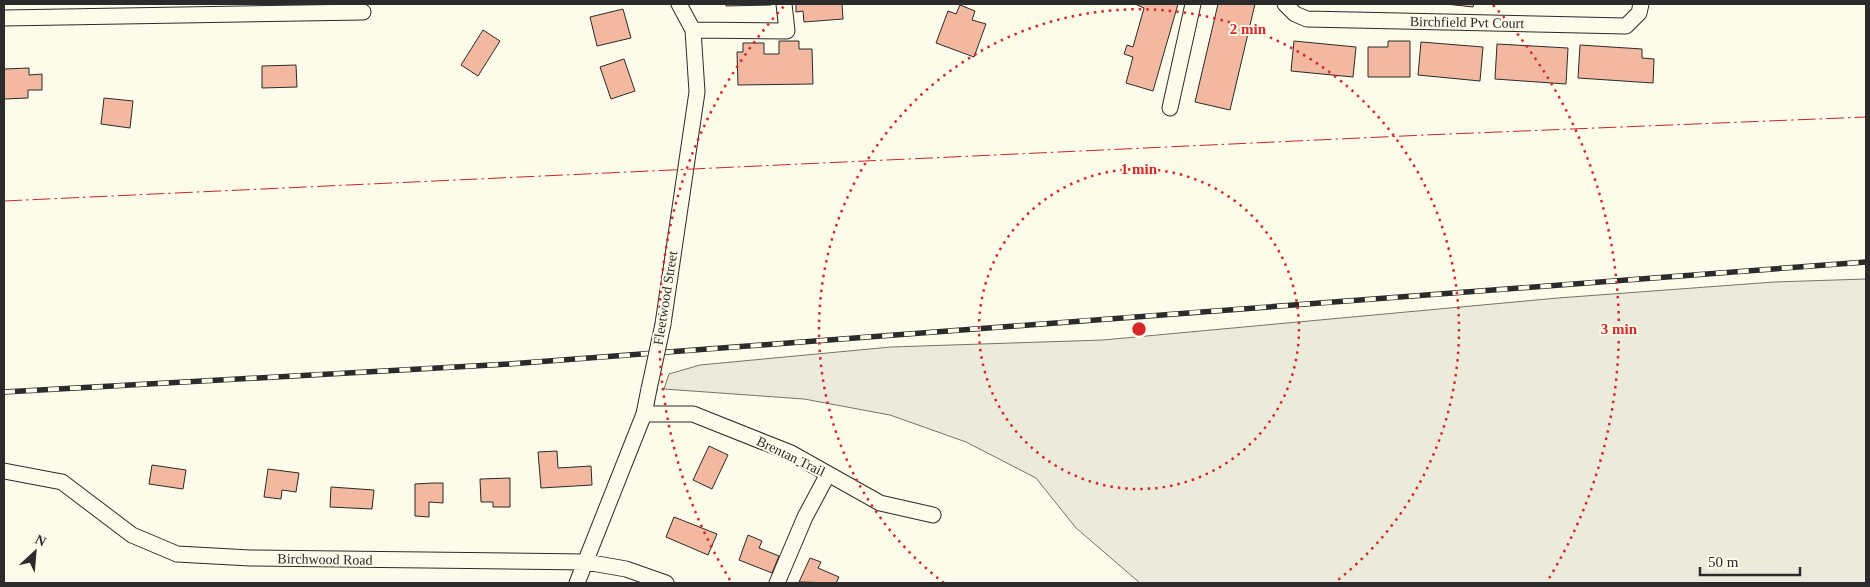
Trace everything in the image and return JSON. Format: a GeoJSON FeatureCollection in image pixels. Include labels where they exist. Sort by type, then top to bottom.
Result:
{"type":"FeatureCollection","features":[{"type":"Feature","properties":{"kind":"street","name":"Fleetwood Street"},"geometry":{"type":"LineString","coordinates":[[577,583],[644,414],[662,324],[697,92],[693,30],[679,4]]}},
{"type":"Feature","properties":{"kind":"street"},"geometry":{"type":"LineString","coordinates":[[693,30],[787,31],[784,4]]}},
{"type":"Feature","properties":{"kind":"street"},"geometry":{"type":"LineString","coordinates":[[1170,108],[1193,4]]}},
{"type":"Feature","properties":{"kind":"street","name":"Birchfield Pvt Court"},"geometry":{"type":"LineString","coordinates":[[1285,4],[1295,14],[1307,19],[1626,26],[1639,13],[1641,4]]}},
{"type":"Feature","properties":{"kind":"street"},"geometry":{"type":"LineString","coordinates":[[4,18],[363,12]]}},
{"type":"Feature","properties":{"kind":"street","name":"Brentan Trail"},"geometry":{"type":"LineString","coordinates":[[644,414],[693,414],[790,453],[880,503],[933,515]]}},
{"type":"Feature","properties":{"kind":"street","name":"Birchwood Road"},"geometry":{"type":"LineString","coordinates":[[4,471],[62,482],[132,535],[177,554],[250,558],[586,562],[626,569],[666,583]]}},
{"type":"Feature","properties":{"kind":"street"},"geometry":{"type":"LineString","coordinates":[[777,583],[805,517],[828,474]]}},
{"type":"Feature","properties":{"kind":"shaded area"},"geometry":{"type":"Polygon","coordinates":[[[1866,279],[1866,583],[1140,583],[1076,528],[1036,478],[966,442],[890,415],[804,399],[664,389],[669,374],[700,365],[891,347],[1103,340],[1558,298],[1774,282],[1866,279]]]}},
{"type":"Feature","properties":{"kind":"building"},"geometry":{"type":"Polygon","coordinates":[[[726,4],[771,4],[771,5],[726,6],[726,4]]]}},
{"type":"Feature","properties":{"kind":"building"},"geometry":{"type":"Polygon","coordinates":[[[796,4],[842,4],[843,19],[804,22],[803,11],[796,12],[796,4]]]}},
{"type":"Feature","properties":{"kind":"building"},"geometry":{"type":"Polygon","coordinates":[[[1135,4],[1178,4],[1153,91],[1126,83],[1133,57],[1124,54],[1127,45],[1133,47],[1144,8],[1135,4]]]}},
{"type":"Feature","properties":{"kind":"building"},"geometry":{"type":"Polygon","coordinates":[[[1218,4],[1255,4],[1230,110],[1195,102],[1218,4]]]}},
{"type":"Feature","properties":{"kind":"building"},"geometry":{"type":"Polygon","coordinates":[[[1446,4],[1474,4],[1473,7],[1446,4]]]}},
{"type":"Feature","properties":{"kind":"building"},"geometry":{"type":"Polygon","coordinates":[[[960,5],[975,11],[972,20],[986,24],[974,57],[936,43],[948,11],[956,14],[960,5]]]}},
{"type":"Feature","properties":{"kind":"building"},"geometry":{"type":"Polygon","coordinates":[[[623,9],[631,38],[597,46],[590,17],[623,9]]]}},
{"type":"Feature","properties":{"kind":"building"},"geometry":{"type":"Polygon","coordinates":[[[483,30],[500,41],[478,76],[461,65],[483,30]]]}},
{"type":"Feature","properties":{"kind":"building"},"geometry":{"type":"Polygon","coordinates":[[[779,41],[799,41],[799,49],[812,49],[813,84],[738,85],[737,52],[743,52],[743,43],[764,43],[764,54],[779,54],[779,41]]]}},
{"type":"Feature","properties":{"kind":"building"},"geometry":{"type":"Polygon","coordinates":[[[1294,41],[1356,47],[1353,77],[1291,71],[1294,41]]]}},
{"type":"Feature","properties":{"kind":"building"},"geometry":{"type":"Polygon","coordinates":[[[1388,41],[1410,41],[1410,77],[1368,77],[1368,47],[1388,47],[1388,41]]]}},
{"type":"Feature","properties":{"kind":"building"},"geometry":{"type":"Polygon","coordinates":[[[1421,42],[1483,47],[1480,81],[1418,75],[1421,42]]]}},
{"type":"Feature","properties":{"kind":"building"},"geometry":{"type":"Polygon","coordinates":[[[1497,44],[1568,48],[1566,84],[1495,79],[1497,44]]]}},
{"type":"Feature","properties":{"kind":"building"},"geometry":{"type":"Polygon","coordinates":[[[1580,45],[1642,49],[1642,58],[1654,59],[1653,83],[1578,78],[1580,45]]]}},
{"type":"Feature","properties":{"kind":"building"},"geometry":{"type":"Polygon","coordinates":[[[624,59],[635,91],[611,99],[600,67],[624,59]]]}},
{"type":"Feature","properties":{"kind":"building"},"geometry":{"type":"Polygon","coordinates":[[[296,65],[297,87],[262,88],[262,66],[296,65]]]}},
{"type":"Feature","properties":{"kind":"building"},"geometry":{"type":"Polygon","coordinates":[[[29,68],[29,75],[42,74],[42,90],[28,90],[28,98],[4,99],[4,69],[29,68]]]}},
{"type":"Feature","properties":{"kind":"building"},"geometry":{"type":"Polygon","coordinates":[[[104,98],[133,101],[130,128],[101,124],[104,98]]]}},
{"type":"Feature","properties":{"kind":"building"},"geometry":{"type":"Polygon","coordinates":[[[709,446],[728,455],[712,489],[693,480],[709,446]]]}},
{"type":"Feature","properties":{"kind":"building"},"geometry":{"type":"Polygon","coordinates":[[[557,451],[558,468],[591,466],[592,485],[541,488],[538,452],[557,451]]]}},
{"type":"Feature","properties":{"kind":"building"},"geometry":{"type":"Polygon","coordinates":[[[152,465],[186,470],[183,489],[149,484],[152,465]]]}},
{"type":"Feature","properties":{"kind":"building"},"geometry":{"type":"Polygon","coordinates":[[[268,469],[299,473],[296,492],[282,490],[281,499],[264,497],[268,469]]]}},
{"type":"Feature","properties":{"kind":"building"},"geometry":{"type":"Polygon","coordinates":[[[510,478],[510,507],[493,507],[493,502],[481,502],[480,479],[510,478]]]}},
{"type":"Feature","properties":{"kind":"building"},"geometry":{"type":"Polygon","coordinates":[[[443,483],[443,503],[429,502],[429,517],[415,516],[415,484],[443,483]]]}},
{"type":"Feature","properties":{"kind":"building"},"geometry":{"type":"Polygon","coordinates":[[[331,487],[374,490],[372,509],[330,507],[331,487]]]}},
{"type":"Feature","properties":{"kind":"building"},"geometry":{"type":"Polygon","coordinates":[[[674,517],[717,534],[708,555],[666,537],[674,517]]]}},
{"type":"Feature","properties":{"kind":"building"},"geometry":{"type":"Polygon","coordinates":[[[748,535],[762,541],[759,548],[779,556],[772,573],[739,560],[748,535]]]}},
{"type":"Feature","properties":{"kind":"building"},"geometry":{"type":"Polygon","coordinates":[[[810,558],[821,562],[818,568],[839,577],[836,583],[799,582],[810,558]]]}},
{"type":"Feature","properties":{"kind":"railway"},"geometry":{"type":"LineString","coordinates":[[4,392],[509,364],[1866,262]]}},
{"type":"Feature","properties":{"kind":"power"},"geometry":{"type":"LineString","coordinates":[[4,201],[1425,135],[1866,117]]}}]}
